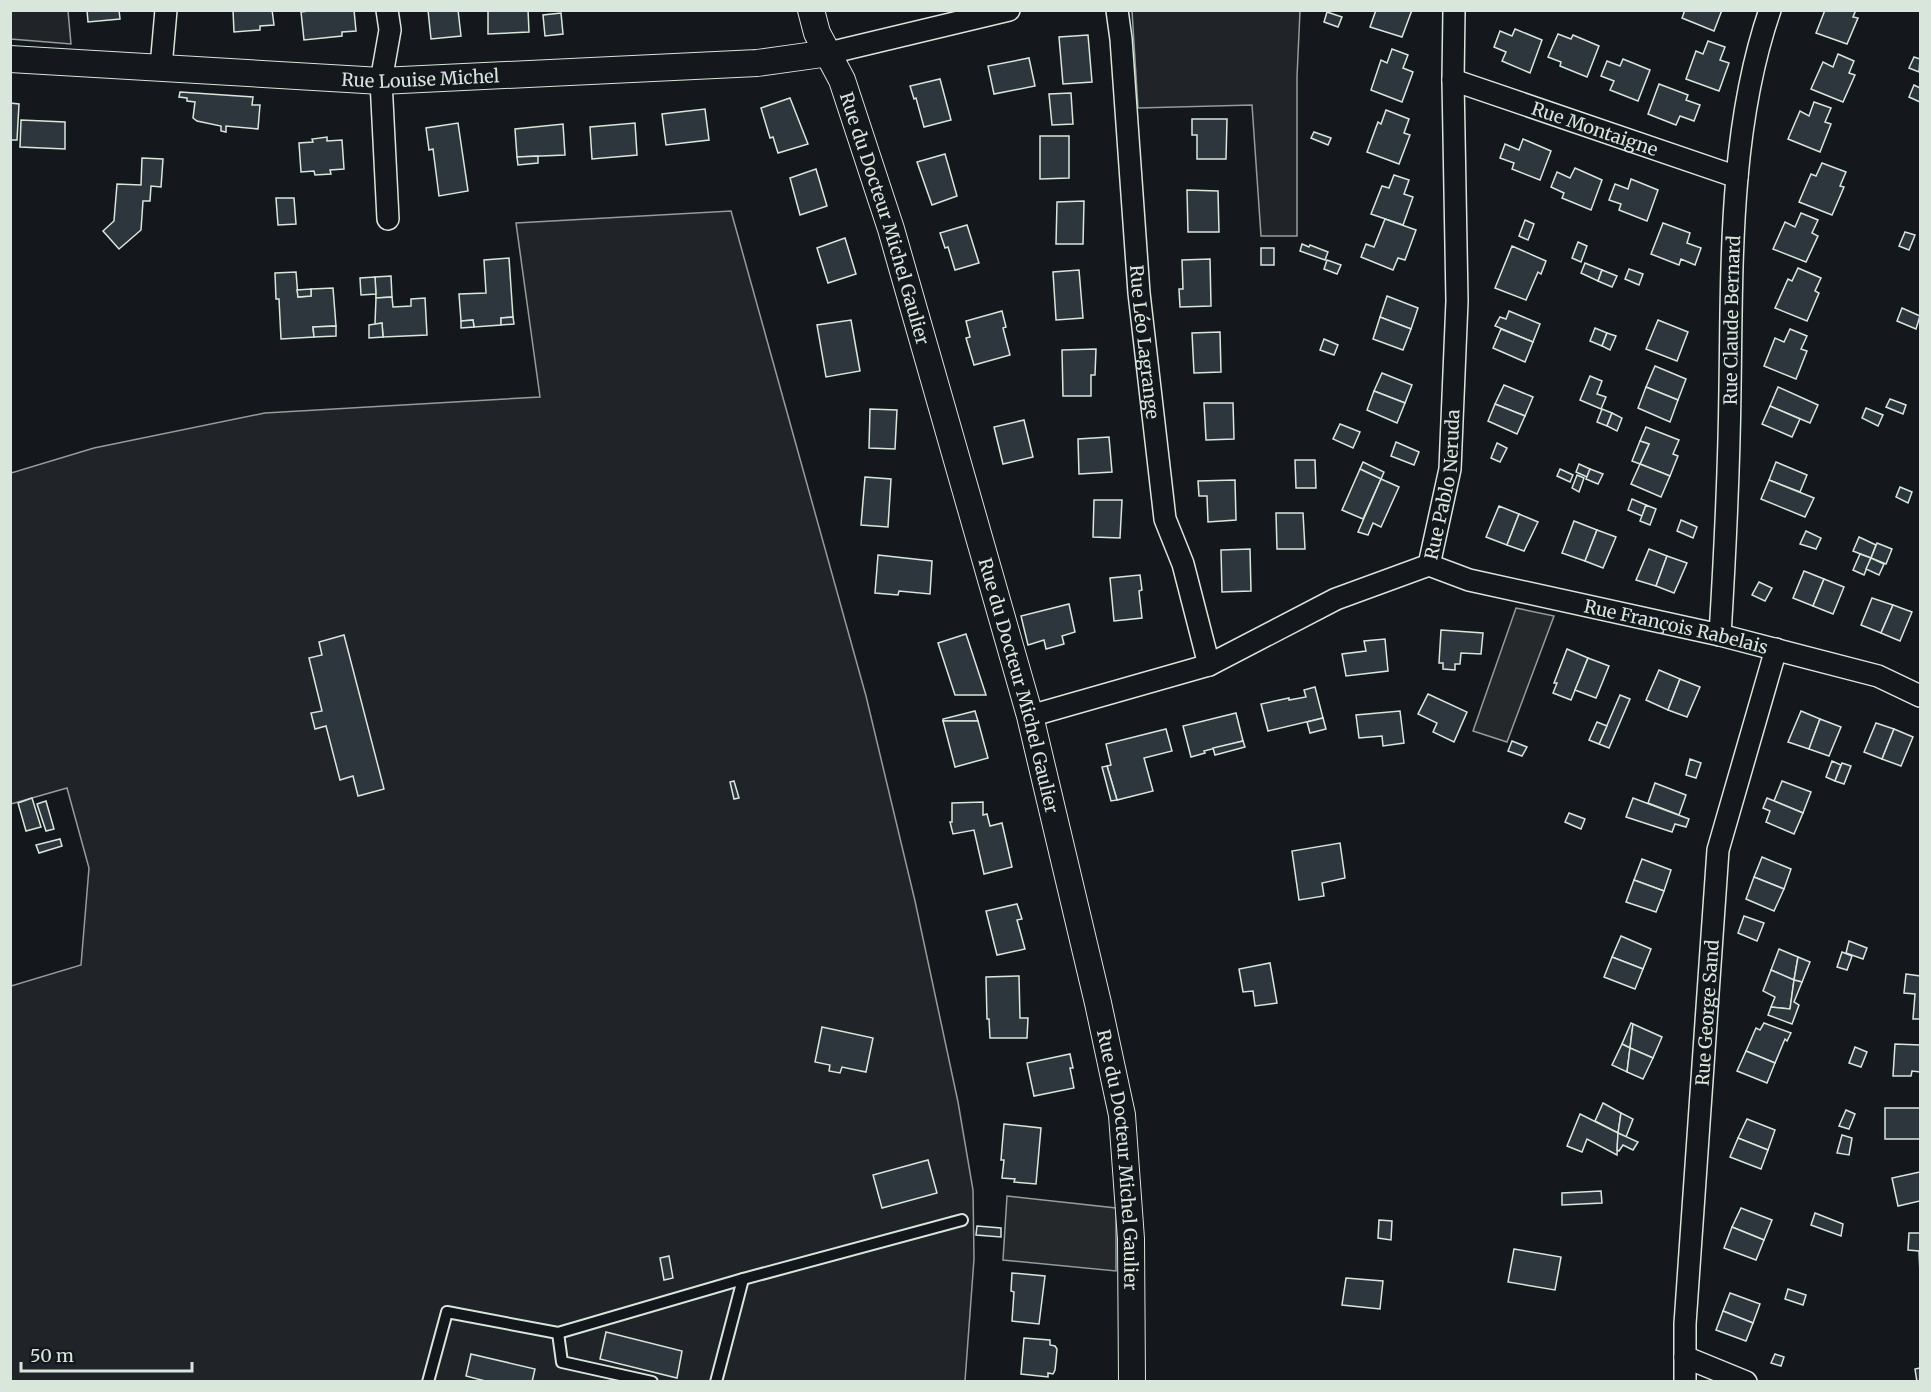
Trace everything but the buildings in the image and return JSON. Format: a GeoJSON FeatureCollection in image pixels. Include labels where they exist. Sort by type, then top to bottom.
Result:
{"type":"FeatureCollection","features":[{"type":"Feature","properties":{"kind":"street"},"geometry":{"type":"LineString","coordinates":[[161,67],[166,10]]}},
{"type":"Feature","properties":{"kind":"street"},"geometry":{"type":"LineString","coordinates":[[387,10],[390,30],[381,81],[388,219]]}},
{"type":"Feature","properties":{"kind":"street","name":"Rue du Docteur Michel Gaulier"},"geometry":{"type":"LineString","coordinates":[[811,10],[817,33],[842,80],[891,229],[1030,716],[1098,1003],[1122,1115],[1131,1239],[1132,1382]]}},
{"type":"Feature","properties":{"kind":"street"},"geometry":{"type":"LineString","coordinates":[[829,54],[1009,10]]}},
{"type":"Feature","properties":{"kind":"street","name":"Rue Léo Lagrange"},"geometry":{"type":"LineString","coordinates":[[1117,10],[1139,293],[1165,519],[1183,564],[1209,665]]}},
{"type":"Feature","properties":{"kind":"street","name":"Rue Pablo Neruda"},"geometry":{"type":"LineString","coordinates":[[1030,716],[1209,665],[1336,599],[1429,566],[1450,469],[1457,301],[1454,10]]}},
{"type":"Feature","properties":{"kind":"street","name":"Rue Claude Bernard"},"geometry":{"type":"LineString","coordinates":[[1720,635],[1729,489],[1731,330],[1737,164],[1757,47],[1770,10]]}},
{"type":"Feature","properties":{"kind":"street","name":"Rue Louise Michel"},"geometry":{"type":"LineString","coordinates":[[10,59],[381,81],[757,63],[829,54]]}},
{"type":"Feature","properties":{"kind":"street","name":"Rue Montaigne"},"geometry":{"type":"LineString","coordinates":[[1453,80],[1737,177]]}},
{"type":"Feature","properties":{"kind":"street","name":"Rue François Rabelais"},"geometry":{"type":"LineString","coordinates":[[1429,566],[1469,580],[1720,635],[1878,676],[1920,696]]}},
{"type":"Feature","properties":{"kind":"street","name":"Rue George Sand"},"geometry":{"type":"LineString","coordinates":[[1685,1382],[1685,1324],[1718,849],[1776,649]]}},
{"type":"Feature","properties":{"kind":"street"},"geometry":{"type":"LineString","coordinates":[[1685,1357],[1746,1382]]}},
{"type":"Feature","properties":{"kind":"lane"},"geometry":{"type":"LineString","coordinates":[[428,1382],[447,1312],[558,1333],[743,1279],[962,1220]]}},
{"type":"Feature","properties":{"kind":"lane"},"geometry":{"type":"LineString","coordinates":[[716,1382],[743,1279]]}},
{"type":"Feature","properties":{"kind":"lane"},"geometry":{"type":"LineString","coordinates":[[558,1333],[562,1362],[652,1382]]}},
{"type":"Feature","properties":{"kind":"shaded area"},"geometry":{"type":"Polygon","coordinates":[[[10,11],[68,11],[71,44],[11,39],[10,11]]]}},
{"type":"Feature","properties":{"kind":"shaded area"},"geometry":{"type":"Polygon","coordinates":[[[1132,11],[1300,11],[1297,77],[1297,236],[1261,236],[1252,105],[1138,108],[1132,11]]]}},
{"type":"Feature","properties":{"kind":"shaded area"},"geometry":{"type":"Polygon","coordinates":[[[731,211],[866,696],[915,901],[958,1102],[973,1190],[974,1259],[965,1381],[11,1381],[11,986],[81,965],[89,868],[67,788],[11,804],[11,473],[94,448],[265,413],[540,397],[516,223],[731,211]]]}},
{"type":"Feature","properties":{"kind":"shaded area"},"geometry":{"type":"Polygon","coordinates":[[[1516,608],[1554,616],[1507,742],[1473,731],[1516,608]]]}},
{"type":"Feature","properties":{"kind":"shaded area"},"geometry":{"type":"Polygon","coordinates":[[[1007,1196],[1116,1208],[1116,1271],[1003,1260],[1007,1196]]]}}]}
